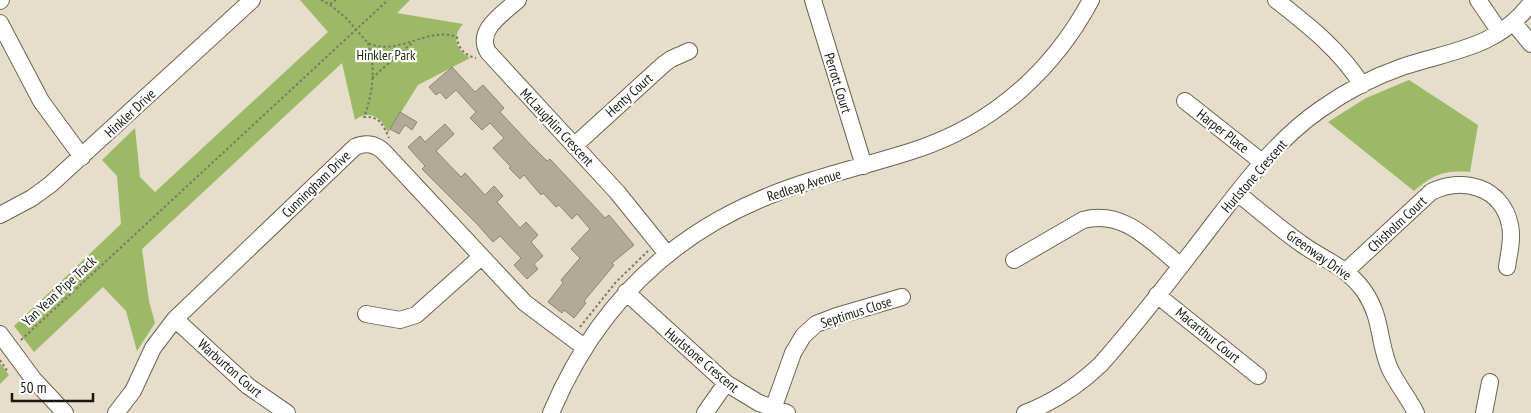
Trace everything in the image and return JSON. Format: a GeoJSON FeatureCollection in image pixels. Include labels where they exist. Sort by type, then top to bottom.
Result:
{"type":"FeatureCollection","features":[{"type":"Feature","properties":{"kind":"street","name":"Hinkler Drive"},"geometry":{"type":"LineString","coordinates":[[0,215],[32,198],[51,184],[252,0]]}},
{"type":"Feature","properties":{"kind":"street","name":"McLaughlin Crescent"},"geometry":{"type":"LineString","coordinates":[[518,0],[488,28],[484,38],[485,48],[625,201],[667,254]]}},
{"type":"Feature","properties":{"kind":"street","name":"Perrott Court"},"geometry":{"type":"LineString","coordinates":[[813,0],[864,166]]}},
{"type":"Feature","properties":{"kind":"street","name":"Redleap Avenue"},"geometry":{"type":"LineString","coordinates":[[551,413],[568,373],[601,323],[626,292],[667,254],[714,222],[760,199],[941,141],[975,124],[1014,97],[1048,64],[1078,24],[1091,0]]}},
{"type":"Feature","properties":{"kind":"street"},"geometry":{"type":"LineString","coordinates":[[1276,0],[1311,28],[1339,54],[1362,85]]}},
{"type":"Feature","properties":{"kind":"street"},"geometry":{"type":"LineString","coordinates":[[1478,0],[1500,32]]}},
{"type":"Feature","properties":{"kind":"street","name":"Hurlstone Crescent"},"geometry":{"type":"LineString","coordinates":[[1030,412],[1064,394],[1091,374],[1113,351],[1262,162],[1320,109],[1362,85],[1403,67],[1467,48],[1500,32],[1513,22],[1531,2]]}},
{"type":"Feature","properties":{"kind":"street"},"geometry":{"type":"LineString","coordinates":[[1513,22],[1531,44]]}},
{"type":"Feature","properties":{"kind":"street"},"geometry":{"type":"LineString","coordinates":[[0,23],[41,101],[54,120],[85,154]]}},
{"type":"Feature","properties":{"kind":"street","name":"Henty Court"},"geometry":{"type":"LineString","coordinates":[[574,146],[664,64],[672,58],[689,51]]}},
{"type":"Feature","properties":{"kind":"street","name":"Harper Place"},"geometry":{"type":"LineString","coordinates":[[1184,101],[1262,162]]}},
{"type":"Feature","properties":{"kind":"street","name":"Cunningham Drive"},"geometry":{"type":"LineString","coordinates":[[116,413],[133,391],[157,342],[176,319],[355,147],[362,144],[375,146],[383,151],[525,304],[584,347]]}},
{"type":"Feature","properties":{"kind":"street","name":"Chisholm Court"},"geometry":{"type":"LineString","coordinates":[[1346,271],[1431,192],[1458,184],[1477,187],[1485,191],[1493,196],[1503,208],[1508,217],[1511,233],[1507,267]]}},
{"type":"Feature","properties":{"kind":"street","name":"Greenway Drive"},"geometry":{"type":"LineString","coordinates":[[1237,193],[1305,246],[1346,271],[1357,282],[1372,304],[1377,316],[1389,367],[1416,413]]}},
{"type":"Feature","properties":{"kind":"street"},"geometry":{"type":"LineString","coordinates":[[1014,260],[1077,223],[1094,217],[1105,217],[1122,221],[1181,266]]}},
{"type":"Feature","properties":{"kind":"street"},"geometry":{"type":"LineString","coordinates":[[366,314],[400,320],[416,315],[481,257]]}},
{"type":"Feature","properties":{"kind":"street","name":"Hurlstone Crescent"},"geometry":{"type":"LineString","coordinates":[[626,292],[726,383],[744,395],[780,411]]}},
{"type":"Feature","properties":{"kind":"street","name":"Macarthur Court"},"geometry":{"type":"LineString","coordinates":[[1157,295],[1258,376]]}},
{"type":"Feature","properties":{"kind":"street","name":"Septimus Close"},"geometry":{"type":"LineString","coordinates":[[780,411],[793,353],[803,336],[810,329],[825,320],[902,297]]}},
{"type":"Feature","properties":{"kind":"street","name":"Warburton Court"},"geometry":{"type":"LineString","coordinates":[[176,319],[248,386],[287,413]]}},
{"type":"Feature","properties":{"kind":"street"},"geometry":{"type":"LineString","coordinates":[[0,334],[24,368],[65,413]]}},
{"type":"Feature","properties":{"kind":"street"},"geometry":{"type":"LineString","coordinates":[[1484,413],[1490,382]]}},
{"type":"Feature","properties":{"kind":"street"},"geometry":{"type":"LineString","coordinates":[[706,413],[726,383]]}},
{"type":"Feature","properties":{"kind":"path"},"geometry":{"type":"LineString","coordinates":[[321,0],[329,4],[356,28],[368,43],[372,58],[372,78],[371,95],[364,117]]}},
{"type":"Feature","properties":{"kind":"path"},"geometry":{"type":"LineString","coordinates":[[329,4],[336,0]]}},
{"type":"Feature","properties":{"kind":"path","name":"Yan Yean Pipe Track"},"geometry":{"type":"LineString","coordinates":[[22,339],[388,0]]}},
{"type":"Feature","properties":{"kind":"path"},"geometry":{"type":"LineString","coordinates":[[368,43],[379,46],[403,44],[430,35],[452,35],[457,37],[459,46],[465,54],[479,60]]}},
{"type":"Feature","properties":{"kind":"path"},"geometry":{"type":"LineString","coordinates":[[372,78],[400,56],[413,42]]}},
{"type":"Feature","properties":{"kind":"path"},"geometry":{"type":"LineString","coordinates":[[578,329],[616,282],[649,250]]}},
{"type":"Feature","properties":{"kind":"path"},"geometry":{"type":"LineString","coordinates":[[0,360],[8,372]]}},
{"type":"Feature","properties":{"kind":"green space","name":"Hinkler Park"},"geometry":{"type":"Polygon","coordinates":[[[300,0],[410,0],[397,13],[463,24],[457,34],[457,43],[461,51],[470,58],[418,85],[388,133],[379,119],[370,115],[365,115],[355,120],[342,63],[142,249],[149,301],[155,323],[137,351],[126,311],[103,287],[34,352],[14,326],[121,224],[117,176],[102,160],[135,128],[140,177],[155,192],[328,32],[300,0]]]}},
{"type":"Feature","properties":{"kind":"green space"},"geometry":{"type":"Polygon","coordinates":[[[1409,80],[1478,125],[1470,172],[1440,174],[1414,191],[1328,122],[1366,98],[1409,80]]]}},
{"type":"Feature","properties":{"kind":"green space"},"geometry":{"type":"Polygon","coordinates":[[[0,363],[9,375],[0,384],[0,363]]]}},
{"type":"Feature","properties":{"kind":"building"},"geometry":{"type":"Polygon","coordinates":[[[452,67],[475,92],[483,85],[504,108],[500,112],[529,143],[547,161],[550,159],[605,218],[609,215],[634,245],[612,263],[614,265],[584,301],[586,303],[574,318],[564,310],[562,313],[548,302],[563,283],[561,280],[580,258],[571,249],[590,229],[577,214],[572,219],[559,205],[556,207],[543,193],[541,195],[524,175],[520,179],[509,168],[511,167],[493,148],[504,138],[490,123],[482,130],[470,118],[476,112],[456,90],[446,99],[440,92],[436,95],[429,87],[452,67]]]}},
{"type":"Feature","properties":{"kind":"building"},"geometry":{"type":"Polygon","coordinates":[[[400,112],[417,122],[412,130],[405,125],[399,134],[390,129],[400,112]]]}},
{"type":"Feature","properties":{"kind":"building"},"geometry":{"type":"Polygon","coordinates":[[[445,124],[454,134],[436,151],[461,177],[465,173],[485,195],[494,186],[503,196],[497,202],[520,228],[526,222],[538,235],[531,242],[543,256],[534,264],[538,269],[527,279],[514,265],[521,258],[500,236],[493,242],[422,169],[425,166],[408,147],[420,136],[425,142],[445,124]]]}}]}
